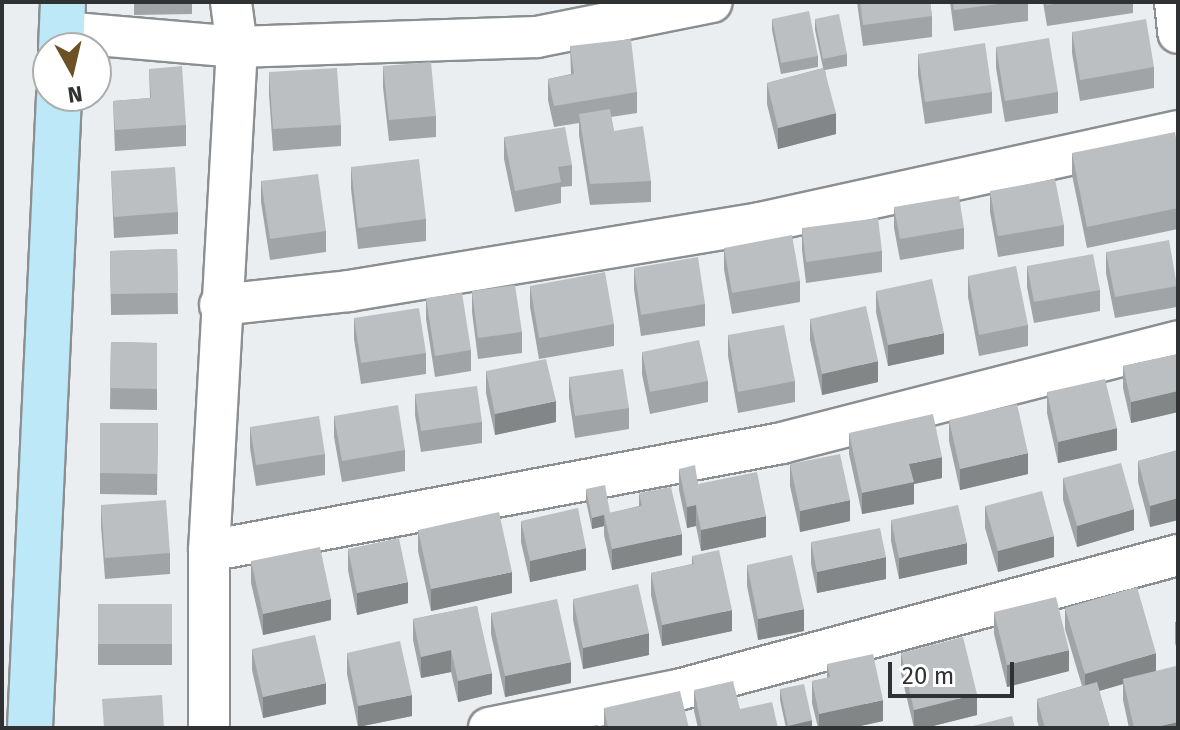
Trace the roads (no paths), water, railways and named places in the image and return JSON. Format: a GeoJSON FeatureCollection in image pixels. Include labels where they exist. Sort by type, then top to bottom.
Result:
{"type":"FeatureCollection","features":[{"type":"Feature","properties":{"kind":"street"},"geometry":{"type":"LineString","coordinates":[[209,728],[209,551],[220,305],[237,47],[231,2]]}},
{"type":"Feature","properties":{"kind":"street"},"geometry":{"type":"LineString","coordinates":[[62,27],[237,47],[537,37],[712,2]]}},
{"type":"Feature","properties":{"kind":"street"},"geometry":{"type":"LineString","coordinates":[[1175,2],[1178,33]]}},
{"type":"Feature","properties":{"kind":"street"},"geometry":{"type":"LineString","coordinates":[[21,719],[58,112]]}},
{"type":"Feature","properties":{"kind":"street"},"geometry":{"type":"LineString","coordinates":[[220,305],[349,291],[760,223],[1178,131]]}},
{"type":"Feature","properties":{"kind":"street"},"geometry":{"type":"LineString","coordinates":[[209,551],[782,443],[1178,341]]}},
{"type":"Feature","properties":{"kind":"street"},"geometry":{"type":"LineString","coordinates":[[489,728],[678,690],[1178,555]]}}]}
